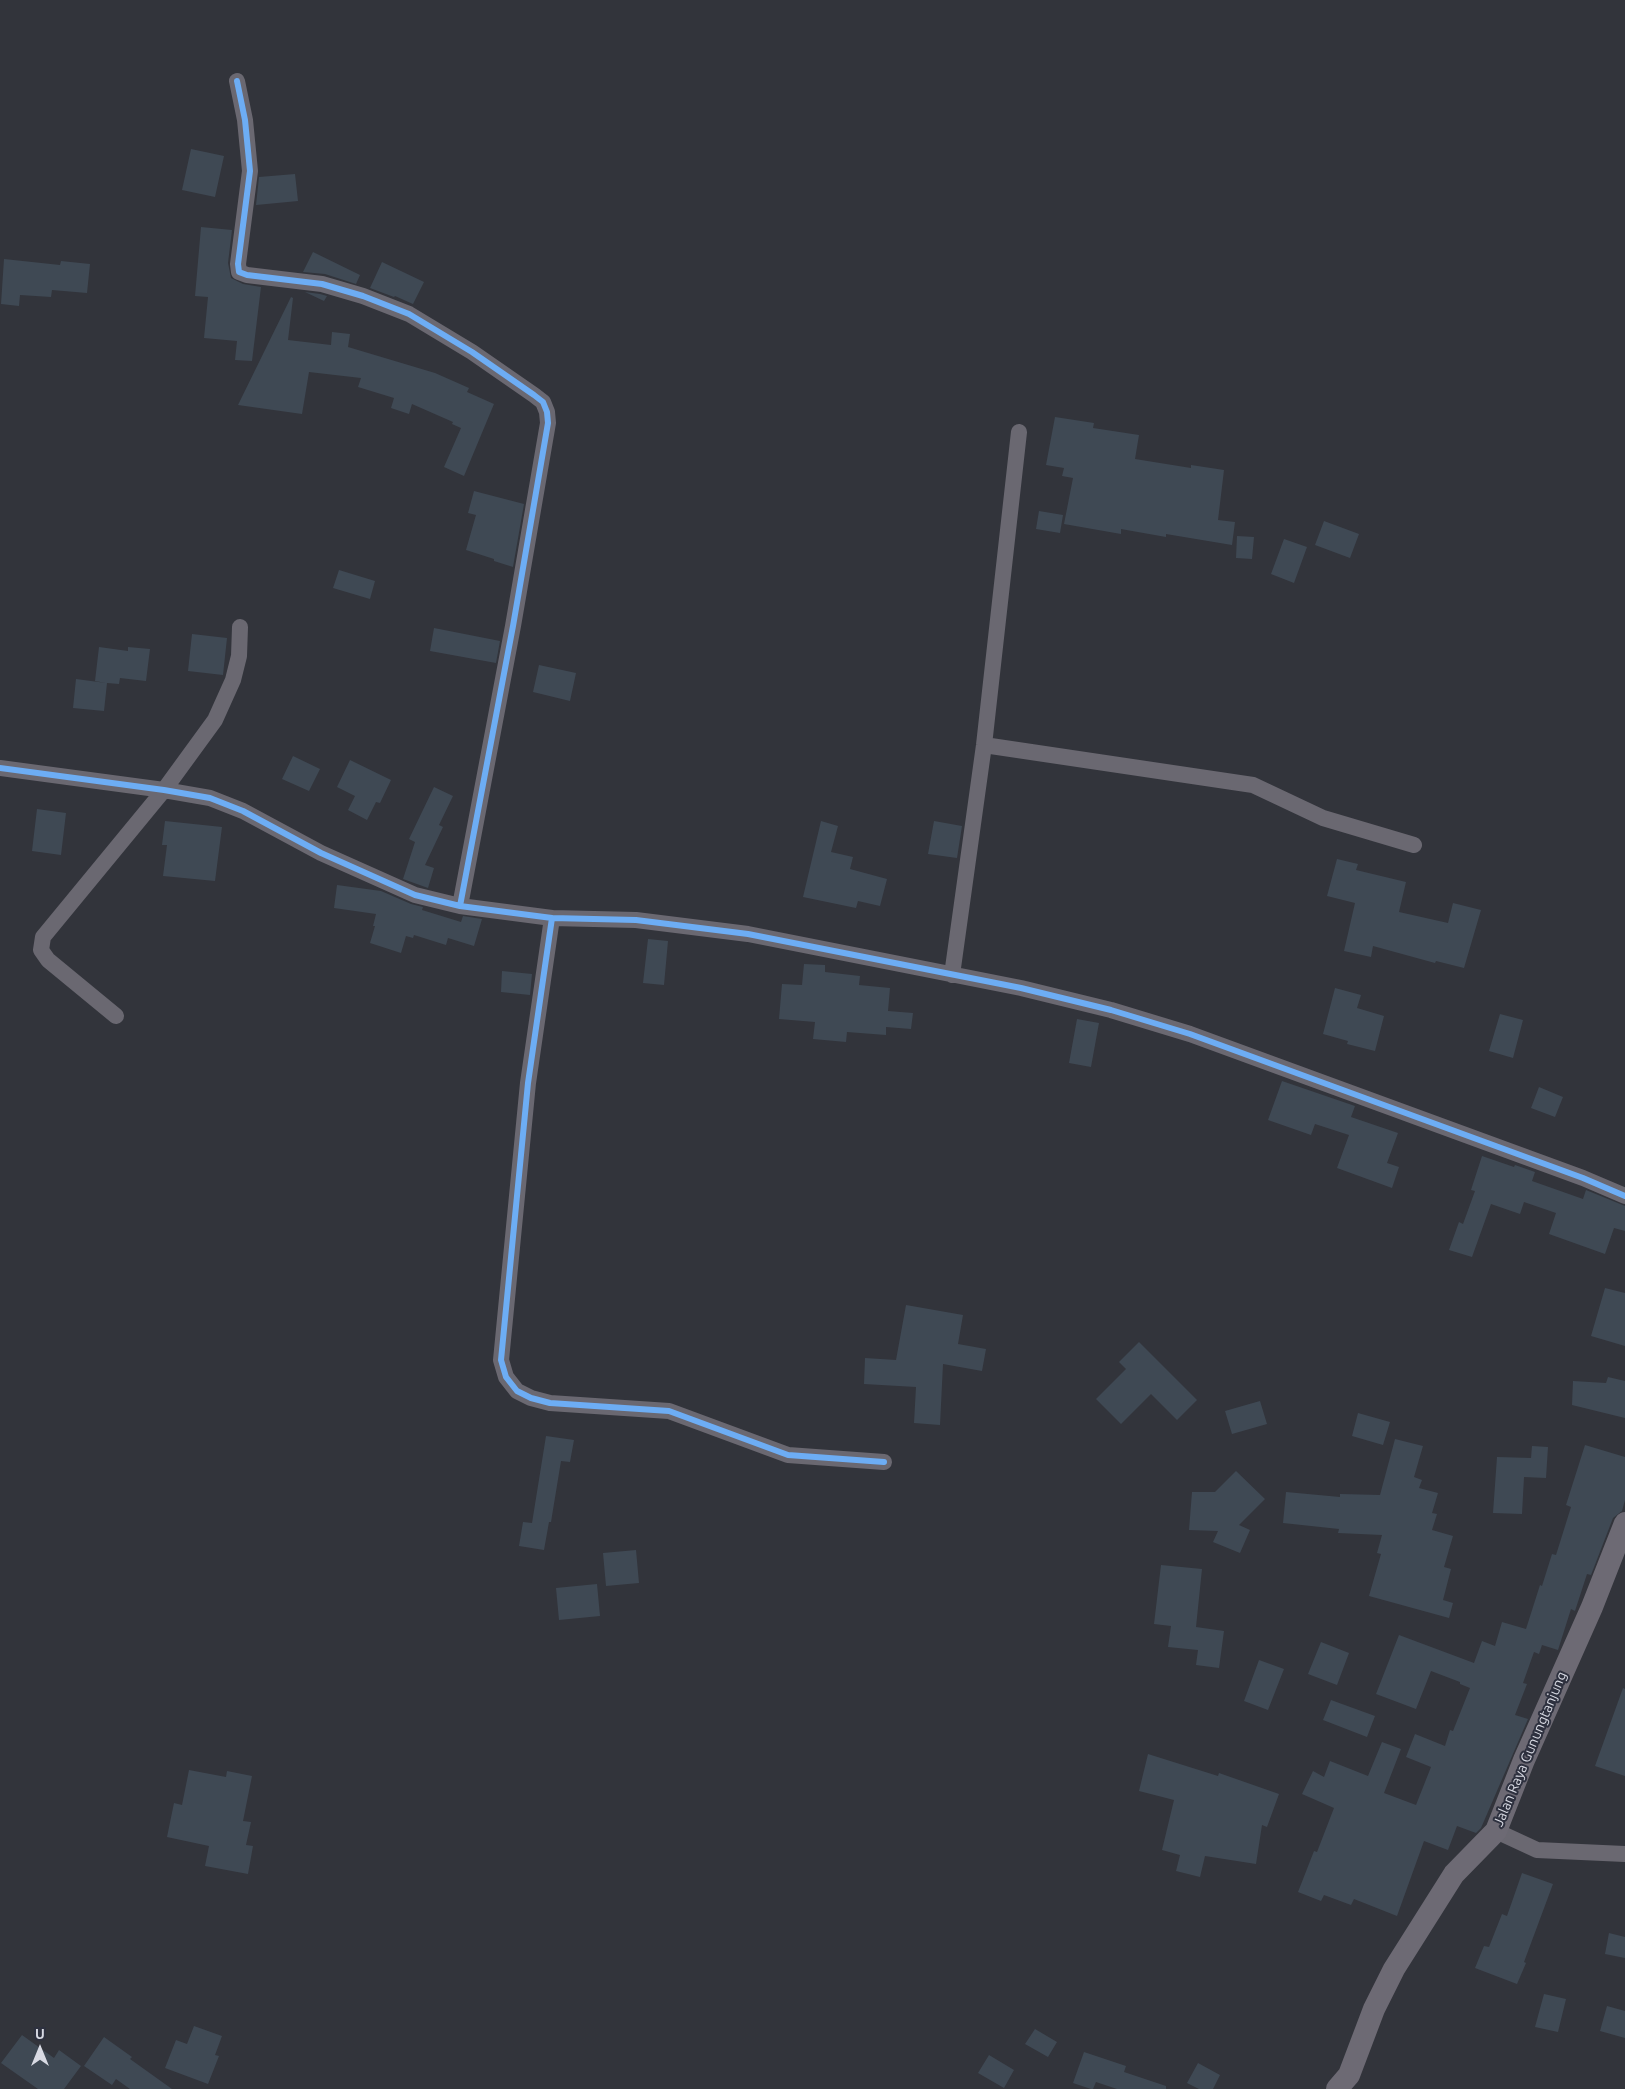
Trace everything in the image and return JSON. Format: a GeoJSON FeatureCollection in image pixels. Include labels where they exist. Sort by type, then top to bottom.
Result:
{"type":"FeatureCollection","features":[{"type":"Feature","properties":{"kind":"main road","name":"Jalan Raya Gunungtanjung"},"geometry":{"type":"LineString","coordinates":[[1337,2089],[1349,2075],[1374,2009],[1394,1969],[1454,1874],[1496,1831],[1524,1760],[1592,1607],[1625,1523]]}},
{"type":"Feature","properties":{"kind":"street"},"geometry":{"type":"LineString","coordinates":[[237,82],[245,120],[250,171],[238,264],[240,273],[322,284],[363,296],[409,314],[472,352],[534,395],[543,402],[547,412],[548,424],[513,626],[460,906]]}},
{"type":"Feature","properties":{"kind":"street"},"geometry":{"type":"LineString","coordinates":[[952,975],[984,745],[1019,432]]}},
{"type":"Feature","properties":{"kind":"street"},"geometry":{"type":"LineString","coordinates":[[116,1016],[48,960],[41,946],[43,937],[164,790],[222,709],[236,667],[240,627]]}},
{"type":"Feature","properties":{"kind":"street"},"geometry":{"type":"LineString","coordinates":[[984,745],[1253,785],[1323,818],[1414,845]]}},
{"type":"Feature","properties":{"kind":"street"},"geometry":{"type":"LineString","coordinates":[[0,768],[210,798],[243,811],[321,853],[415,895],[460,906],[552,918],[636,920],[748,934],[1021,988],[1111,1010],[1190,1034],[1583,1178],[1625,1196]]}},
{"type":"Feature","properties":{"kind":"street"},"geometry":{"type":"LineString","coordinates":[[552,918],[528,1083],[501,1360],[506,1377],[517,1391],[531,1398],[550,1403],[669,1411],[788,1456],[884,1462]]}},
{"type":"Feature","properties":{"kind":"street"},"geometry":{"type":"LineString","coordinates":[[1496,1831],[1537,1850],[1625,1854]]}},
{"type":"Feature","properties":{"kind":"building"},"geometry":{"type":"Polygon","coordinates":[[[191,149],[224,156],[215,197],[182,190],[191,149]]]}},
{"type":"Feature","properties":{"kind":"building"},"geometry":{"type":"Polygon","coordinates":[[[295,174],[298,201],[256,205],[259,177],[295,174]]]}},
{"type":"Feature","properties":{"kind":"building"},"geometry":{"type":"Polygon","coordinates":[[[201,227],[232,230],[228,263],[231,278],[243,284],[261,287],[252,361],[235,360],[237,341],[204,338],[208,297],[195,296],[201,227]]]}},
{"type":"Feature","properties":{"kind":"building"},"geometry":{"type":"Polygon","coordinates":[[[313,252],[360,275],[356,284],[325,274],[303,272],[313,252]]]}},
{"type":"Feature","properties":{"kind":"building"},"geometry":{"type":"Polygon","coordinates":[[[4,259],[60,265],[61,261],[90,264],[87,293],[52,290],[51,297],[20,295],[19,306],[1,304],[4,259]]]}},
{"type":"Feature","properties":{"kind":"building"},"geometry":{"type":"Polygon","coordinates":[[[382,262],[424,282],[413,304],[370,288],[382,262]]]}},
{"type":"Feature","properties":{"kind":"building"},"geometry":{"type":"Polygon","coordinates":[[[305,292],[320,294],[327,296],[324,301],[305,292]]]}},
{"type":"Feature","properties":{"kind":"building"},"geometry":{"type":"Polygon","coordinates":[[[291,297],[293,298],[288,340],[331,345],[332,332],[350,334],[348,347],[435,373],[469,388],[467,392],[494,404],[464,476],[444,467],[461,428],[452,424],[453,422],[412,404],[409,414],[391,408],[394,398],[358,387],[361,378],[309,372],[302,414],[238,405],[291,297]]]}},
{"type":"Feature","properties":{"kind":"building"},"geometry":{"type":"Polygon","coordinates":[[[1055,417],[1094,423],[1093,428],[1139,435],[1135,459],[1191,468],[1191,465],[1224,470],[1218,520],[1235,522],[1232,545],[1121,529],[1121,534],[1064,524],[1073,478],[1062,476],[1064,468],[1046,465],[1055,417]]]}},
{"type":"Feature","properties":{"kind":"building"},"geometry":{"type":"Polygon","coordinates":[[[474,491],[524,504],[513,567],[466,550],[476,515],[468,513],[474,491]]]}},
{"type":"Feature","properties":{"kind":"building"},"geometry":{"type":"Polygon","coordinates":[[[1039,511],[1063,515],[1060,533],[1036,529],[1039,511]]]}},
{"type":"Feature","properties":{"kind":"building"},"geometry":{"type":"Polygon","coordinates":[[[1324,521],[1359,534],[1350,558],[1315,545],[1324,521]]]}},
{"type":"Feature","properties":{"kind":"building"},"geometry":{"type":"Polygon","coordinates":[[[1237,536],[1254,537],[1252,559],[1236,558],[1237,536]]]}},
{"type":"Feature","properties":{"kind":"building"},"geometry":{"type":"Polygon","coordinates":[[[1284,539],[1307,547],[1294,583],[1271,574],[1284,539]]]}},
{"type":"Feature","properties":{"kind":"building"},"geometry":{"type":"Polygon","coordinates":[[[339,570],[375,581],[370,599],[333,588],[339,570]]]}},
{"type":"Feature","properties":{"kind":"building"},"geometry":{"type":"Polygon","coordinates":[[[434,628],[500,641],[496,663],[430,651],[434,628]]]}},
{"type":"Feature","properties":{"kind":"building"},"geometry":{"type":"Polygon","coordinates":[[[192,634],[227,638],[223,675],[188,671],[192,634]]]}},
{"type":"Feature","properties":{"kind":"building"},"geometry":{"type":"Polygon","coordinates":[[[99,647],[128,651],[128,647],[150,649],[146,681],[120,678],[119,684],[107,683],[104,711],[73,708],[76,679],[106,683],[95,681],[99,647]]]}},
{"type":"Feature","properties":{"kind":"building"},"geometry":{"type":"Polygon","coordinates":[[[539,665],[576,673],[570,701],[533,692],[539,665]]]}},
{"type":"Feature","properties":{"kind":"building"},"geometry":{"type":"Polygon","coordinates":[[[293,756],[320,769],[309,791],[282,779],[293,756]]]}},
{"type":"Feature","properties":{"kind":"building"},"geometry":{"type":"Polygon","coordinates":[[[350,760],[391,780],[380,803],[376,802],[367,820],[348,810],[355,796],[337,787],[350,760]]]}},
{"type":"Feature","properties":{"kind":"building"},"geometry":{"type":"Polygon","coordinates":[[[434,787],[453,796],[439,825],[443,827],[425,865],[434,868],[428,888],[403,879],[415,842],[409,839],[434,787]]]}},
{"type":"Feature","properties":{"kind":"building"},"geometry":{"type":"Polygon","coordinates":[[[37,809],[66,813],[61,855],[32,851],[37,809]]]}},
{"type":"Feature","properties":{"kind":"building"},"geometry":{"type":"Polygon","coordinates":[[[165,821],[222,827],[215,881],[163,876],[167,845],[162,845],[165,821]]]}},
{"type":"Feature","properties":{"kind":"building"},"geometry":{"type":"Polygon","coordinates":[[[821,821],[838,826],[831,852],[853,857],[850,869],[887,879],[880,906],[858,901],[856,908],[803,897],[821,821]]]}},
{"type":"Feature","properties":{"kind":"building"},"geometry":{"type":"Polygon","coordinates":[[[934,821],[962,826],[957,858],[928,854],[934,821]]]}},
{"type":"Feature","properties":{"kind":"building"},"geometry":{"type":"Polygon","coordinates":[[[1337,859],[1358,864],[1356,870],[1406,882],[1399,912],[1448,923],[1453,903],[1481,910],[1464,968],[1436,961],[1435,963],[1373,946],[1371,957],[1344,951],[1355,903],[1327,896],[1337,859]]]}},
{"type":"Feature","properties":{"kind":"building"},"geometry":{"type":"Polygon","coordinates":[[[337,885],[381,891],[423,907],[422,910],[461,922],[463,916],[482,919],[474,946],[448,938],[446,945],[414,935],[413,938],[406,936],[401,953],[370,943],[376,914],[334,908],[337,885]]]}},
{"type":"Feature","properties":{"kind":"building"},"geometry":{"type":"Polygon","coordinates":[[[648,939],[668,941],[664,985],[643,983],[648,939]]]}},
{"type":"Feature","properties":{"kind":"building"},"geometry":{"type":"Polygon","coordinates":[[[804,964],[825,965],[825,972],[860,976],[859,985],[890,988],[888,1011],[913,1013],[911,1029],[886,1027],[886,1035],[847,1032],[846,1042],[813,1039],[815,1022],[779,1019],[782,984],[802,985],[804,964]]]}},
{"type":"Feature","properties":{"kind":"building"},"geometry":{"type":"Polygon","coordinates":[[[502,971],[532,974],[530,995],[501,992],[502,971]]]}},
{"type":"Feature","properties":{"kind":"building"},"geometry":{"type":"Polygon","coordinates":[[[1335,988],[1361,995],[1357,1008],[1384,1016],[1375,1051],[1347,1044],[1348,1041],[1323,1034],[1335,988]]]}},
{"type":"Feature","properties":{"kind":"building"},"geometry":{"type":"Polygon","coordinates":[[[1500,1014],[1523,1020],[1513,1058],[1489,1051],[1500,1014]]]}},
{"type":"Feature","properties":{"kind":"building"},"geometry":{"type":"Polygon","coordinates":[[[1077,1019],[1099,1023],[1091,1067],[1069,1063],[1077,1019]]]}},
{"type":"Feature","properties":{"kind":"building"},"geometry":{"type":"Polygon","coordinates":[[[1282,1081],[1355,1106],[1351,1117],[1398,1133],[1387,1163],[1399,1167],[1392,1188],[1337,1168],[1349,1135],[1315,1124],[1311,1135],[1268,1120],[1282,1081]]]}},
{"type":"Feature","properties":{"kind":"building"},"geometry":{"type":"Polygon","coordinates":[[[1539,1087],[1563,1097],[1555,1117],[1531,1108],[1539,1087]]]}},
{"type":"Feature","properties":{"kind":"building"},"geometry":{"type":"Polygon","coordinates":[[[1482,1156],[1535,1172],[1532,1181],[1583,1199],[1586,1190],[1625,1206],[1625,1231],[1614,1228],[1605,1254],[1549,1234],[1556,1213],[1524,1202],[1520,1214],[1491,1204],[1472,1257],[1449,1250],[1459,1222],[1463,1224],[1475,1191],[1471,1190],[1482,1156]]]}},
{"type":"Feature","properties":{"kind":"building"},"geometry":{"type":"Polygon","coordinates":[[[1605,1288],[1625,1293],[1625,1346],[1591,1336],[1605,1288]]]}},
{"type":"Feature","properties":{"kind":"building"},"geometry":{"type":"Polygon","coordinates":[[[906,1305],[963,1315],[958,1344],[986,1349],[982,1371],[943,1364],[940,1425],[914,1423],[916,1387],[864,1384],[865,1358],[896,1360],[906,1305]]]}},
{"type":"Feature","properties":{"kind":"building"},"geometry":{"type":"Polygon","coordinates":[[[1139,1342],[1197,1400],[1177,1420],[1151,1394],[1121,1424],[1096,1399],[1126,1369],[1119,1362],[1139,1342]]]}},
{"type":"Feature","properties":{"kind":"building"},"geometry":{"type":"Polygon","coordinates":[[[1608,1377],[1625,1381],[1625,1418],[1572,1405],[1573,1381],[1606,1383],[1608,1377]]]}},
{"type":"Feature","properties":{"kind":"building"},"geometry":{"type":"Polygon","coordinates":[[[1260,1401],[1267,1424],[1232,1434],[1225,1411],[1260,1401]]]}},
{"type":"Feature","properties":{"kind":"building"},"geometry":{"type":"Polygon","coordinates":[[[1358,1413],[1390,1422],[1383,1445],[1352,1436],[1358,1413]]]}},
{"type":"Feature","properties":{"kind":"building"},"geometry":{"type":"Polygon","coordinates":[[[546,1436],[574,1440],[570,1462],[561,1461],[551,1522],[549,1522],[544,1550],[519,1546],[523,1522],[532,1523],[546,1436]]]}},
{"type":"Feature","properties":{"kind":"building"},"geometry":{"type":"Polygon","coordinates":[[[1395,1439],[1423,1446],[1414,1477],[1422,1480],[1419,1488],[1438,1493],[1432,1513],[1437,1514],[1432,1530],[1453,1536],[1444,1567],[1451,1569],[1443,1600],[1453,1603],[1449,1618],[1369,1596],[1381,1554],[1377,1553],[1382,1535],[1338,1533],[1339,1529],[1283,1523],[1286,1492],[1340,1497],[1340,1494],[1380,1495],[1395,1439]]]}},
{"type":"Feature","properties":{"kind":"building"},"geometry":{"type":"Polygon","coordinates":[[[1585,1445],[1625,1457],[1625,1500],[1622,1511],[1613,1518],[1591,1575],[1587,1574],[1575,1611],[1571,1609],[1558,1650],[1542,1645],[1539,1654],[1534,1652],[1523,1683],[1527,1684],[1515,1715],[1528,1719],[1481,1828],[1476,1833],[1457,1826],[1448,1850],[1424,1841],[1397,1916],[1354,1899],[1351,1905],[1324,1895],[1321,1901],[1298,1892],[1314,1851],[1317,1852],[1334,1808],[1302,1794],[1313,1771],[1324,1777],[1330,1761],[1368,1776],[1382,1742],[1401,1749],[1384,1793],[1416,1805],[1431,1767],[1406,1757],[1415,1734],[1445,1746],[1450,1730],[1453,1731],[1470,1688],[1460,1684],[1460,1682],[1431,1671],[1416,1709],[1376,1694],[1399,1635],[1474,1663],[1482,1641],[1495,1646],[1502,1622],[1526,1629],[1552,1554],[1556,1555],[1571,1507],[1566,1505],[1585,1445]]]}},
{"type":"Feature","properties":{"kind":"building"},"geometry":{"type":"Polygon","coordinates":[[[1532,1446],[1548,1447],[1546,1478],[1524,1477],[1522,1514],[1493,1513],[1497,1457],[1531,1458],[1532,1446]]]}},
{"type":"Feature","properties":{"kind":"building"},"geometry":{"type":"Polygon","coordinates":[[[1236,1471],[1265,1499],[1239,1525],[1250,1530],[1240,1553],[1213,1542],[1218,1531],[1189,1530],[1192,1492],[1215,1492],[1236,1471]]]}},
{"type":"Feature","properties":{"kind":"building"},"geometry":{"type":"Polygon","coordinates":[[[636,1550],[639,1583],[606,1586],[603,1553],[636,1550]]]}},
{"type":"Feature","properties":{"kind":"building"},"geometry":{"type":"Polygon","coordinates":[[[1161,1565],[1202,1569],[1196,1627],[1224,1631],[1219,1668],[1196,1665],[1198,1650],[1168,1647],[1171,1626],[1154,1624],[1161,1565]]]}},
{"type":"Feature","properties":{"kind":"building"},"geometry":{"type":"Polygon","coordinates":[[[597,1584],[600,1616],[559,1620],[556,1588],[597,1584]]]}},
{"type":"Feature","properties":{"kind":"building"},"geometry":{"type":"Polygon","coordinates":[[[1321,1642],[1349,1653],[1337,1685],[1308,1674],[1321,1642]]]}},
{"type":"Feature","properties":{"kind":"building"},"geometry":{"type":"Polygon","coordinates":[[[1259,1660],[1284,1669],[1268,1710],[1244,1701],[1259,1660]]]}},
{"type":"Feature","properties":{"kind":"building"},"geometry":{"type":"Polygon","coordinates":[[[1623,1688],[1625,1689],[1625,1776],[1595,1766],[1623,1688]]]}},
{"type":"Feature","properties":{"kind":"building"},"geometry":{"type":"Polygon","coordinates":[[[1331,1700],[1375,1716],[1367,1737],[1323,1720],[1331,1700]]]}},
{"type":"Feature","properties":{"kind":"building"},"geometry":{"type":"Polygon","coordinates":[[[1148,1754],[1218,1776],[1219,1773],[1279,1794],[1267,1827],[1262,1825],[1256,1864],[1205,1856],[1200,1877],[1176,1871],[1180,1855],[1162,1850],[1174,1800],[1139,1791],[1148,1754]]]}},
{"type":"Feature","properties":{"kind":"building"},"geometry":{"type":"Polygon","coordinates":[[[189,1770],[226,1777],[227,1771],[252,1776],[243,1821],[251,1822],[246,1845],[253,1846],[248,1874],[205,1866],[209,1846],[167,1837],[174,1803],[182,1805],[189,1770]]]}},
{"type":"Feature","properties":{"kind":"building"},"geometry":{"type":"Polygon","coordinates":[[[1522,1873],[1553,1884],[1517,1984],[1475,1968],[1484,1946],[1489,1947],[1502,1914],[1507,1916],[1522,1873]]]}},
{"type":"Feature","properties":{"kind":"building"},"geometry":{"type":"Polygon","coordinates":[[[1609,1933],[1625,1937],[1625,1958],[1605,1954],[1609,1933]]]}},
{"type":"Feature","properties":{"kind":"building"},"geometry":{"type":"Polygon","coordinates":[[[1544,1994],[1566,1999],[1558,2032],[1535,2027],[1544,1994]]]}},
{"type":"Feature","properties":{"kind":"building"},"geometry":{"type":"Polygon","coordinates":[[[1607,2006],[1625,2011],[1625,2038],[1600,2031],[1607,2006]]]}},
{"type":"Feature","properties":{"kind":"building"},"geometry":{"type":"Polygon","coordinates":[[[194,2026],[222,2036],[215,2055],[219,2056],[208,2084],[165,2068],[176,2040],[187,2044],[194,2026]]]}},
{"type":"Feature","properties":{"kind":"building"},"geometry":{"type":"Polygon","coordinates":[[[1035,2029],[1057,2042],[1048,2057],[1025,2044],[1035,2029]]]}},
{"type":"Feature","properties":{"kind":"building"},"geometry":{"type":"Polygon","coordinates":[[[22,2035],[54,2058],[59,2050],[81,2066],[64,2089],[38,2089],[1,2063],[22,2035]]]}},
{"type":"Feature","properties":{"kind":"building"},"geometry":{"type":"Polygon","coordinates":[[[104,2037],[132,2057],[130,2059],[172,2089],[130,2089],[116,2079],[112,2085],[84,2066],[104,2037]]]}},
{"type":"Feature","properties":{"kind":"building"},"geometry":{"type":"Polygon","coordinates":[[[1084,2052],[1126,2066],[1124,2072],[1166,2086],[1166,2089],[1117,2089],[1096,2082],[1093,2089],[1091,2089],[1073,2083],[1084,2052]]]}},
{"type":"Feature","properties":{"kind":"building"},"geometry":{"type":"Polygon","coordinates":[[[989,2055],[1014,2070],[1004,2088],[978,2073],[989,2055]]]}},
{"type":"Feature","properties":{"kind":"building"},"geometry":{"type":"Polygon","coordinates":[[[1198,2063],[1220,2075],[1213,2089],[1199,2089],[1187,2083],[1198,2063]]]}},
{"type":"Feature","properties":{"kind":"cycle path"},"geometry":{"type":"LineString","coordinates":[[237,81],[245,120],[250,171],[238,264],[239,272],[247,275],[322,284],[363,296],[409,314],[472,352],[534,395],[543,402],[547,412],[548,423],[513,626],[460,906]]}},
{"type":"Feature","properties":{"kind":"cycle path"},"geometry":{"type":"LineString","coordinates":[[0,768],[210,798],[243,811],[321,853],[415,895],[460,906],[552,918],[636,920],[748,934],[1021,988],[1111,1010],[1190,1034],[1583,1178],[1625,1196]]}},
{"type":"Feature","properties":{"kind":"cycle path"},"geometry":{"type":"LineString","coordinates":[[552,918],[528,1083],[501,1360],[506,1377],[517,1391],[531,1398],[550,1403],[669,1411],[788,1455],[884,1462]]}}]}
